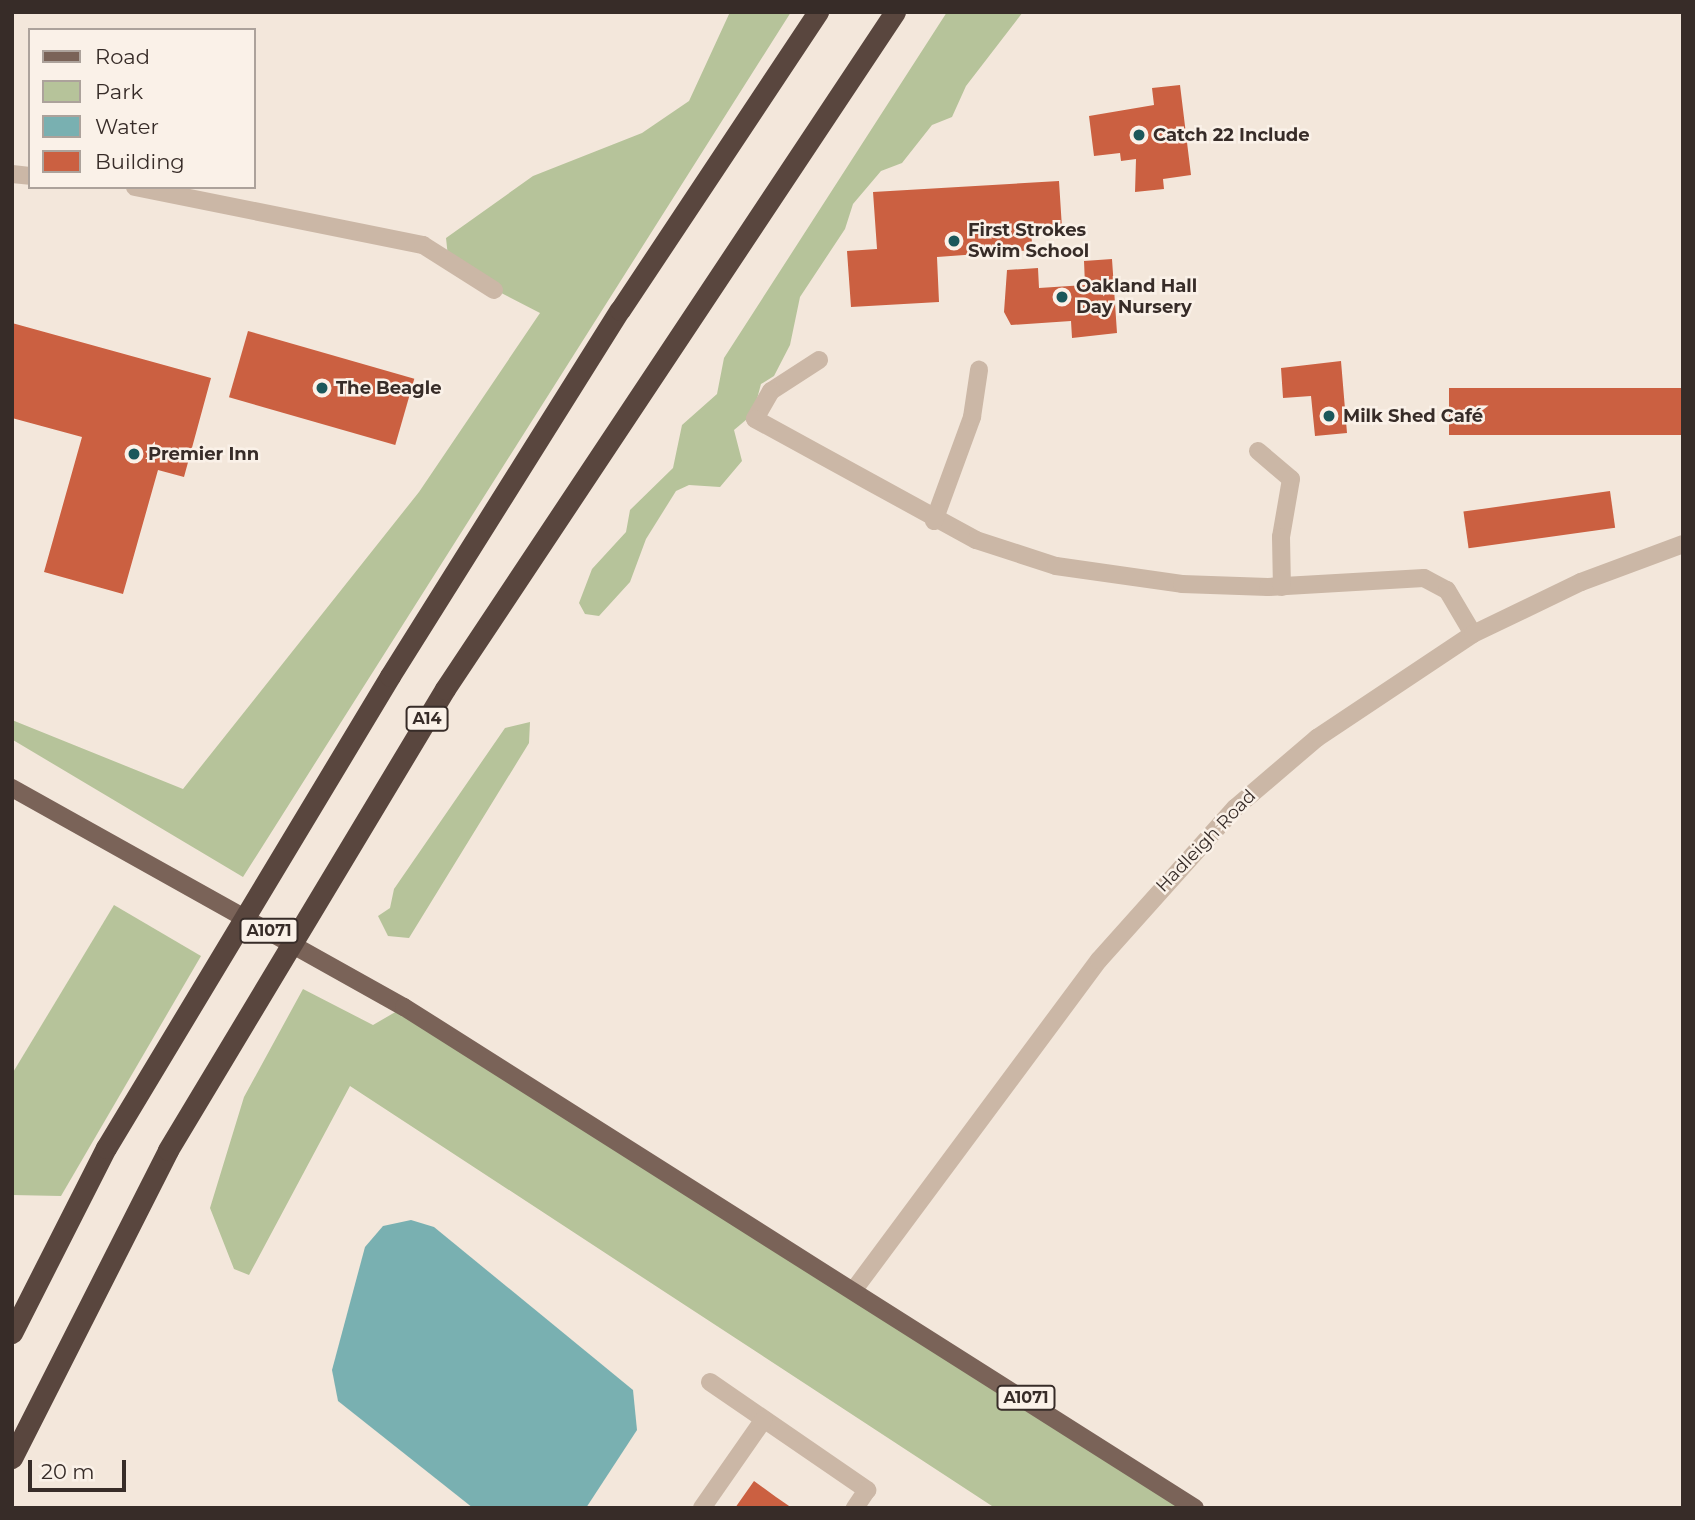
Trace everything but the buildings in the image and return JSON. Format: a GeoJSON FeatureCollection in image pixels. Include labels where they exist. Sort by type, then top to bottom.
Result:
{"type":"FeatureCollection","features":[{"type":"Feature","properties":{"kind":"highway"},"geometry":{"type":"LineString","coordinates":[[12,1334],[106,1148],[390,676],[620,310],[818,12]]}},
{"type":"Feature","properties":{"kind":"highway","name":"A14"},"geometry":{"type":"LineString","coordinates":[[12,1458],[168,1150],[445,689],[895,12]]}},
{"type":"Feature","properties":{"kind":"main road","name":"A1071"},"geometry":{"type":"LineString","coordinates":[[12,788],[404,1007],[856,1287],[1195,1508]]}},
{"type":"Feature","properties":{"kind":"street"},"geometry":{"type":"LineString","coordinates":[[145,189],[423,245],[494,290]]}},
{"type":"Feature","properties":{"kind":"street"},"geometry":{"type":"LineString","coordinates":[[819,360],[771,391],[755,419],[934,521],[1056,566],[1182,584],[1282,587],[1424,578],[1447,590],[1473,634]]}},
{"type":"Feature","properties":{"kind":"street"},"geometry":{"type":"LineString","coordinates":[[934,521],[972,417],[979,370]]}},
{"type":"Feature","properties":{"kind":"street"},"geometry":{"type":"LineString","coordinates":[[1258,452],[1291,479],[1281,537],[1282,587]]}},
{"type":"Feature","properties":{"kind":"street","name":"Hadleigh Road"},"geometry":{"type":"LineString","coordinates":[[856,1287],[1056,1015],[1194,848],[1317,737],[1473,634],[1581,582],[1683,544]]}},
{"type":"Feature","properties":{"kind":"street"},"geometry":{"type":"LineString","coordinates":[[710,1382],[867,1490],[855,1508]]}},
{"type":"Feature","properties":{"kind":"street"},"geometry":{"type":"LineString","coordinates":[[702,1508],[764,1419]]}},
{"type":"Feature","properties":{"kind":"green space"},"geometry":{"type":"Polygon","coordinates":[[[730,12],[791,12],[243,877],[13,740],[12,720],[183,789],[419,492],[540,313],[449,266],[446,238],[533,176],[642,133],[689,101],[730,12]]]}},
{"type":"Feature","properties":{"kind":"green space"},"geometry":{"type":"Polygon","coordinates":[[[947,12],[1023,12],[966,86],[952,117],[932,125],[902,163],[881,171],[853,204],[845,229],[800,297],[790,345],[774,376],[761,384],[753,414],[734,430],[742,461],[720,487],[689,485],[676,491],[646,539],[630,582],[599,616],[585,614],[579,603],[592,569],[626,532],[630,510],[673,468],[682,425],[717,394],[724,358],[947,12]]]}},
{"type":"Feature","properties":{"kind":"green space"},"geometry":{"type":"Polygon","coordinates":[[[530,722],[529,743],[409,938],[388,936],[378,916],[390,908],[394,889],[505,728],[530,722]]]}},
{"type":"Feature","properties":{"kind":"green space"},"geometry":{"type":"Polygon","coordinates":[[[114,905],[201,956],[61,1196],[12,1195],[12,1074],[114,905]]]}},
{"type":"Feature","properties":{"kind":"green space"},"geometry":{"type":"Polygon","coordinates":[[[303,989],[373,1025],[404,1007],[1195,1508],[995,1508],[350,1086],[249,1275],[234,1269],[210,1208],[244,1097],[303,989]]]}},
{"type":"Feature","properties":{"kind":"water"},"geometry":{"type":"Polygon","coordinates":[[[411,1220],[434,1227],[633,1390],[637,1430],[586,1508],[473,1508],[338,1401],[332,1370],[365,1247],[383,1226],[411,1220]]]}},
{"type":"Feature","properties":{"kind":"place","name":"Catch 22 Include"},"geometry":{"type":"Point","coordinates":[1139,135]}},
{"type":"Feature","properties":{"kind":"place","name":"First Strokes Swim School"},"geometry":{"type":"Point","coordinates":[954,241]}},
{"type":"Feature","properties":{"kind":"place","name":"Oakland Hall Day Nursery"},"geometry":{"type":"Point","coordinates":[1062,297]}},
{"type":"Feature","properties":{"kind":"place","name":"The Beagle"},"geometry":{"type":"Point","coordinates":[322,388]}},
{"type":"Feature","properties":{"kind":"place","name":"Milk Shed Café"},"geometry":{"type":"Point","coordinates":[1329,416]}},
{"type":"Feature","properties":{"kind":"place","name":"Premier Inn"},"geometry":{"type":"Point","coordinates":[134,454]}}]}
